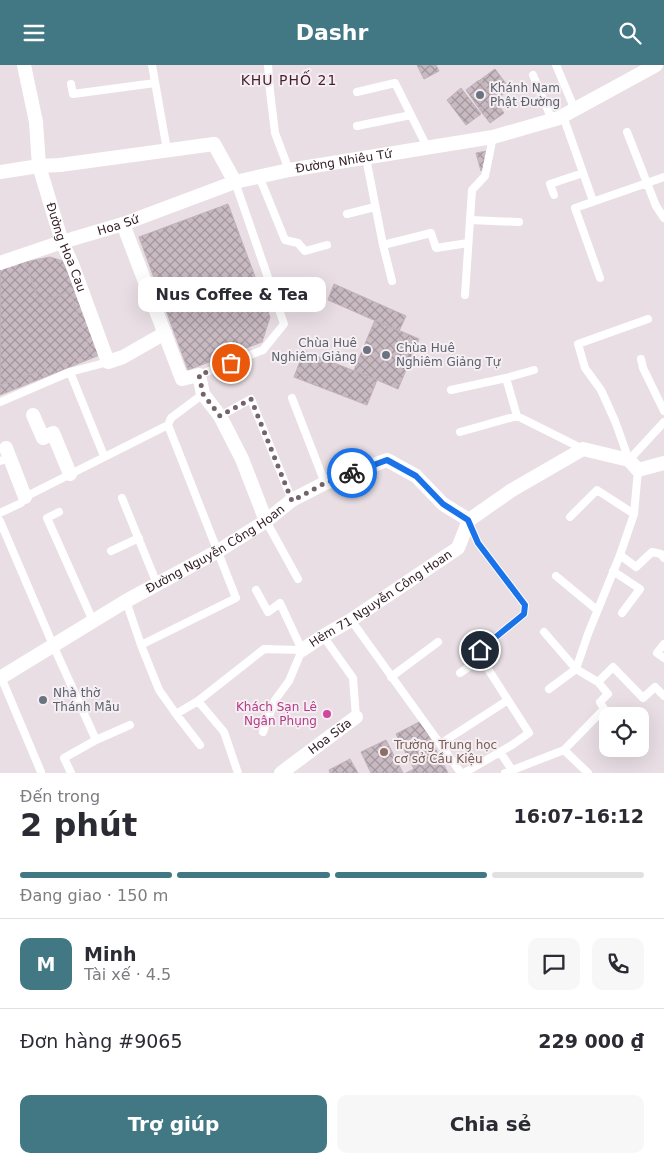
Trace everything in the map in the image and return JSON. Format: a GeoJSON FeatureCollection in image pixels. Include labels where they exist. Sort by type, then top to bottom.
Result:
{"type":"FeatureCollection","features":[{"type":"Feature","properties":{"kind":"street","name":"Đường Hoa Cau"},"geometry":{"type":"LineString","coordinates":[[24,65],[36,122],[39,166],[62,242],[108,362]]}},
{"type":"Feature","properties":{"kind":"street","name":"Đường Nhiêu Tứ"},"geometry":{"type":"LineString","coordinates":[[235,182],[289,170],[494,137],[563,115],[656,65]]}},
{"type":"Feature","properties":{"kind":"street"},"geometry":{"type":"LineString","coordinates":[[0,172],[214,144],[235,182]]}},
{"type":"Feature","properties":{"kind":"street","name":"Hoa Sứ"},"geometry":{"type":"LineString","coordinates":[[0,263],[123,224],[235,182]]}},
{"type":"Feature","properties":{"kind":"street"},"geometry":{"type":"LineString","coordinates":[[123,224],[182,379],[199,375],[203,394],[220,416],[242,459],[266,521]]}},
{"type":"Feature","properties":{"kind":"street"},"geometry":{"type":"LineString","coordinates":[[108,362],[123,357],[164,333]]}},
{"type":"Feature","properties":{"kind":"street"},"geometry":{"type":"LineString","coordinates":[[33,415],[43,438],[53,433],[70,474]]}},
{"type":"Feature","properties":{"kind":"street"},"geometry":{"type":"LineString","coordinates":[[468,520],[512,490],[583,449],[633,465],[664,463]]}},
{"type":"Feature","properties":{"kind":"street"},"geometry":{"type":"LineString","coordinates":[[5,456],[25,497]]}},
{"type":"Feature","properties":{"kind":"street","name":"Đường Nguyễn Công Hoan"},"geometry":{"type":"LineString","coordinates":[[1,677],[126,601],[218,551],[266,521],[292,501],[325,483],[387,460],[416,476],[443,504],[468,520]]}},
{"type":"Feature","properties":{"kind":"street","name":"Hẻm 71 Nguyễn Công Hoan"},"geometry":{"type":"LineString","coordinates":[[302,650],[351,620],[458,548],[468,520]]}},
{"type":"Feature","properties":{"kind":"street","name":"Hoa Sữa"},"geometry":{"type":"LineString","coordinates":[[281,773],[356,717]]}},
{"type":"Feature","properties":{"kind":"lane"},"geometry":{"type":"LineString","coordinates":[[152,65],[166,150]]}},
{"type":"Feature","properties":{"kind":"lane"},"geometry":{"type":"LineString","coordinates":[[268,65],[275,133],[289,170]]}},
{"type":"Feature","properties":{"kind":"lane"},"geometry":{"type":"LineString","coordinates":[[556,65],[563,115],[594,201]]}},
{"type":"Feature","properties":{"kind":"lane"},"geometry":{"type":"LineString","coordinates":[[533,75],[563,115]]}},
{"type":"Feature","properties":{"kind":"lane"},"geometry":{"type":"LineString","coordinates":[[71,84],[73,94],[155,83]]}},
{"type":"Feature","properties":{"kind":"lane"},"geometry":{"type":"LineString","coordinates":[[357,92],[394,83],[427,147]]}},
{"type":"Feature","properties":{"kind":"lane"},"geometry":{"type":"LineString","coordinates":[[357,125],[411,115]]}},
{"type":"Feature","properties":{"kind":"lane"},"geometry":{"type":"LineString","coordinates":[[627,132],[656,206],[664,218]]}},
{"type":"Feature","properties":{"kind":"lane"},"geometry":{"type":"LineString","coordinates":[[465,295],[472,190],[485,176],[494,137]]}},
{"type":"Feature","properties":{"kind":"lane"},"geometry":{"type":"LineString","coordinates":[[366,158],[392,281]]}},
{"type":"Feature","properties":{"kind":"lane"},"geometry":{"type":"LineString","coordinates":[[554,195],[550,184],[583,173]]}},
{"type":"Feature","properties":{"kind":"lane"},"geometry":{"type":"LineString","coordinates":[[259,176],[285,240],[298,243],[305,251],[326,245]]}},
{"type":"Feature","properties":{"kind":"lane"},"geometry":{"type":"LineString","coordinates":[[600,278],[574,208],[664,177]]}},
{"type":"Feature","properties":{"kind":"lane"},"geometry":{"type":"LineString","coordinates":[[199,375],[263,350],[284,324],[235,182]]}},
{"type":"Feature","properties":{"kind":"lane"},"geometry":{"type":"LineString","coordinates":[[347,214],[375,207]]}},
{"type":"Feature","properties":{"kind":"lane"},"geometry":{"type":"LineString","coordinates":[[470,220],[519,221]]}},
{"type":"Feature","properties":{"kind":"lane"},"geometry":{"type":"LineString","coordinates":[[383,245],[431,233],[436,248],[468,243]]}},
{"type":"Feature","properties":{"kind":"lane"},"geometry":{"type":"LineString","coordinates":[[549,689],[576,669],[634,514],[633,465],[601,390],[586,368],[578,344],[648,319]]}},
{"type":"Feature","properties":{"kind":"lane"},"geometry":{"type":"LineString","coordinates":[[641,359],[643,368],[664,411]]}},
{"type":"Feature","properties":{"kind":"lane"},"geometry":{"type":"LineString","coordinates":[[0,402],[70,372],[108,362]]}},
{"type":"Feature","properties":{"kind":"lane"},"geometry":{"type":"LineString","coordinates":[[451,390],[506,378],[534,369]]}},
{"type":"Feature","properties":{"kind":"lane"},"geometry":{"type":"LineString","coordinates":[[70,372],[104,456]]}},
{"type":"Feature","properties":{"kind":"lane"},"geometry":{"type":"LineString","coordinates":[[506,378],[517,416]]}},
{"type":"Feature","properties":{"kind":"lane"},"geometry":{"type":"LineString","coordinates":[[0,513],[21,503],[25,497],[168,425],[171,418],[203,394]]}},
{"type":"Feature","properties":{"kind":"lane"},"geometry":{"type":"LineString","coordinates":[[292,397],[325,483]]}},
{"type":"Feature","properties":{"kind":"lane"},"geometry":{"type":"LineString","coordinates":[[220,416],[251,399],[292,501]]}},
{"type":"Feature","properties":{"kind":"lane"},"geometry":{"type":"LineString","coordinates":[[460,433],[517,416],[583,449]]}},
{"type":"Feature","properties":{"kind":"lane"},"geometry":{"type":"LineString","coordinates":[[633,465],[664,422]]}},
{"type":"Feature","properties":{"kind":"lane"},"geometry":{"type":"LineString","coordinates":[[141,645],[236,598],[168,425]]}},
{"type":"Feature","properties":{"kind":"lane"},"geometry":{"type":"LineString","coordinates":[[570,517],[597,490],[634,514]]}},
{"type":"Feature","properties":{"kind":"lane"},"geometry":{"type":"LineString","coordinates":[[122,498],[157,584]]}},
{"type":"Feature","properties":{"kind":"lane"},"geometry":{"type":"LineString","coordinates":[[59,512],[47,518],[93,621]]}},
{"type":"Feature","properties":{"kind":"lane"},"geometry":{"type":"LineString","coordinates":[[351,620],[462,773],[529,733],[481,658],[480,650],[524,614],[525,605],[478,543],[468,520]]}},
{"type":"Feature","properties":{"kind":"lane"},"geometry":{"type":"LineString","coordinates":[[0,521],[96,740]]}},
{"type":"Feature","properties":{"kind":"lane"},"geometry":{"type":"LineString","coordinates":[[266,521],[298,579]]}},
{"type":"Feature","properties":{"kind":"lane"},"geometry":{"type":"LineString","coordinates":[[111,551],[139,538]]}},
{"type":"Feature","properties":{"kind":"lane"},"geometry":{"type":"LineString","coordinates":[[620,555],[636,567],[652,552],[661,554],[664,558]]}},
{"type":"Feature","properties":{"kind":"lane"},"geometry":{"type":"LineString","coordinates":[[613,571],[640,589],[622,613]]}},
{"type":"Feature","properties":{"kind":"lane"},"geometry":{"type":"LineString","coordinates":[[556,576],[597,610]]}},
{"type":"Feature","properties":{"kind":"lane"},"geometry":{"type":"LineString","coordinates":[[256,590],[268,612],[280,603],[302,650],[288,681],[275,700],[263,732]]}},
{"type":"Feature","properties":{"kind":"lane"},"geometry":{"type":"LineString","coordinates":[[126,601],[159,690],[200,745]]}},
{"type":"Feature","properties":{"kind":"lane"},"geometry":{"type":"LineString","coordinates":[[500,752],[510,772],[564,749],[604,709],[600,702],[608,694],[598,682],[576,669],[544,633]]}},
{"type":"Feature","properties":{"kind":"lane"},"geometry":{"type":"LineString","coordinates":[[323,636],[353,678],[356,717]]}},
{"type":"Feature","properties":{"kind":"lane"},"geometry":{"type":"LineString","coordinates":[[391,677],[438,642]]}},
{"type":"Feature","properties":{"kind":"lane"},"geometry":{"type":"LineString","coordinates":[[664,644],[657,653],[664,658]]}},
{"type":"Feature","properties":{"kind":"lane","name":"Hẻm 71 Nguyễn Công Hoan"},"geometry":{"type":"LineString","coordinates":[[176,714],[198,701],[264,649],[302,650]]}},
{"type":"Feature","properties":{"kind":"lane"},"geometry":{"type":"LineString","coordinates":[[460,673],[481,658]]}},
{"type":"Feature","properties":{"kind":"lane"},"geometry":{"type":"LineString","coordinates":[[598,682],[614,667],[643,698],[655,687],[664,695]]}},
{"type":"Feature","properties":{"kind":"lane"},"geometry":{"type":"LineString","coordinates":[[1,677],[42,772]]}},
{"type":"Feature","properties":{"kind":"lane"},"geometry":{"type":"LineString","coordinates":[[440,744],[508,700]]}},
{"type":"Feature","properties":{"kind":"lane"},"geometry":{"type":"LineString","coordinates":[[198,701],[224,732],[238,773]]}},
{"type":"Feature","properties":{"kind":"lane"},"geometry":{"type":"LineString","coordinates":[[71,773],[64,758],[96,740],[130,725]]}},
{"type":"Feature","properties":{"kind":"lane"},"geometry":{"type":"LineString","coordinates":[[564,749],[588,773]]}},
{"type":"Feature","properties":{"kind":"building"},"geometry":{"type":"Polygon","coordinates":[[[417,65],[436,65],[439,71],[424,79],[417,65]]]}},
{"type":"Feature","properties":{"kind":"building"},"geometry":{"type":"Polygon","coordinates":[[[495,69],[510,89],[495,100],[480,80],[495,69]]]}},
{"type":"Feature","properties":{"kind":"building","name":"Khánh Nam Phật Đường"},"geometry":{"type":"Polygon","coordinates":[[[479,80],[494,99],[480,110],[466,90],[479,80]]]}},
{"type":"Feature","properties":{"kind":"building"},"geometry":{"type":"Polygon","coordinates":[[[461,88],[481,114],[466,125],[447,100],[461,88]]]}},
{"type":"Feature","properties":{"kind":"building"},"geometry":{"type":"Polygon","coordinates":[[[494,99],[504,113],[490,123],[480,110],[494,99]]]}},
{"type":"Feature","properties":{"kind":"building"},"geometry":{"type":"Polygon","coordinates":[[[487,151],[484,169],[481,171],[476,153],[487,151]]]}},
{"type":"Feature","properties":{"kind":"building"},"geometry":{"type":"Polygon","coordinates":[[[228,204],[270,317],[262,342],[188,370],[139,237],[228,204]]]}},
{"type":"Feature","properties":{"kind":"building"},"geometry":{"type":"Polygon","coordinates":[[[23,257],[40,303],[70,291],[91,353],[0,385],[0,267],[23,257]]]}},
{"type":"Feature","properties":{"kind":"building"},"geometry":{"type":"Polygon","coordinates":[[[50,257],[72,264],[102,354],[0,395],[0,267],[50,257]]]}},
{"type":"Feature","properties":{"kind":"building"},"geometry":{"type":"Polygon","coordinates":[[[334,284],[406,316],[399,331],[328,300],[334,284]]]}},
{"type":"Feature","properties":{"kind":"building","name":"Chùa Huê Nghiêm Giảng Tự"},"geometry":{"type":"Polygon","coordinates":[[[375,320],[419,339],[398,389],[354,370],[375,320]]]}},
{"type":"Feature","properties":{"kind":"building"},"geometry":{"type":"Polygon","coordinates":[[[304,351],[377,380],[367,405],[294,377],[304,351]]]}},
{"type":"Feature","properties":{"kind":"building"},"geometry":{"type":"Polygon","coordinates":[[[421,721],[448,773],[406,773],[414,769],[396,734],[421,721]]]}},
{"type":"Feature","properties":{"kind":"building"},"geometry":{"type":"Polygon","coordinates":[[[386,740],[403,773],[371,773],[361,752],[386,740]]]}},
{"type":"Feature","properties":{"kind":"building"},"geometry":{"type":"Polygon","coordinates":[[[350,759],[358,773],[330,773],[329,770],[350,759]]]}},
{"type":"Feature","properties":{"kind":"way so far"},"geometry":{"type":"LineString","coordinates":[[231,363],[199,375],[203,394],[220,416],[251,399],[292,501],[325,483],[352,473]]}},
{"type":"Feature","properties":{"kind":"place","name":"Khánh Nam Phật Đường"},"geometry":{"type":"Point","coordinates":[480,95]}},
{"type":"Feature","properties":{"kind":"place","name":"Chùa Huê Nghiêm Giảng"},"geometry":{"type":"Point","coordinates":[367,350]}},
{"type":"Feature","properties":{"kind":"place","name":"Chùa Huê Nghiêm Giảng Tự"},"geometry":{"type":"Point","coordinates":[386,355]}},
{"type":"Feature","properties":{"kind":"place","name":"Nus Coffee & Tea"},"geometry":{"type":"Point","coordinates":[231,363]}},
{"type":"Feature","properties":{"kind":"place","name":"Nhà thờ Thánh Mẫu"},"geometry":{"type":"Point","coordinates":[43,700]}},
{"type":"Feature","properties":{"kind":"place","name":"Khách Sạn Lê Ngân Phụng"},"geometry":{"type":"Point","coordinates":[327,714]}},
{"type":"Feature","properties":{"kind":"place","name":"Trường Trung học cơ sở Cầu Kiệu"},"geometry":{"type":"Point","coordinates":[384,752]}},
{"type":"Feature","properties":{"kind":"district","name":"KHU PHỐ 21"},"geometry":{"type":"Point","coordinates":[289,80]}},
{"type":"Feature","properties":{"kind":"route"},"geometry":{"type":"LineString","coordinates":[[352,473],[387,460],[416,476],[443,504],[468,520],[478,543],[525,605],[524,614],[480,650]]}}]}
